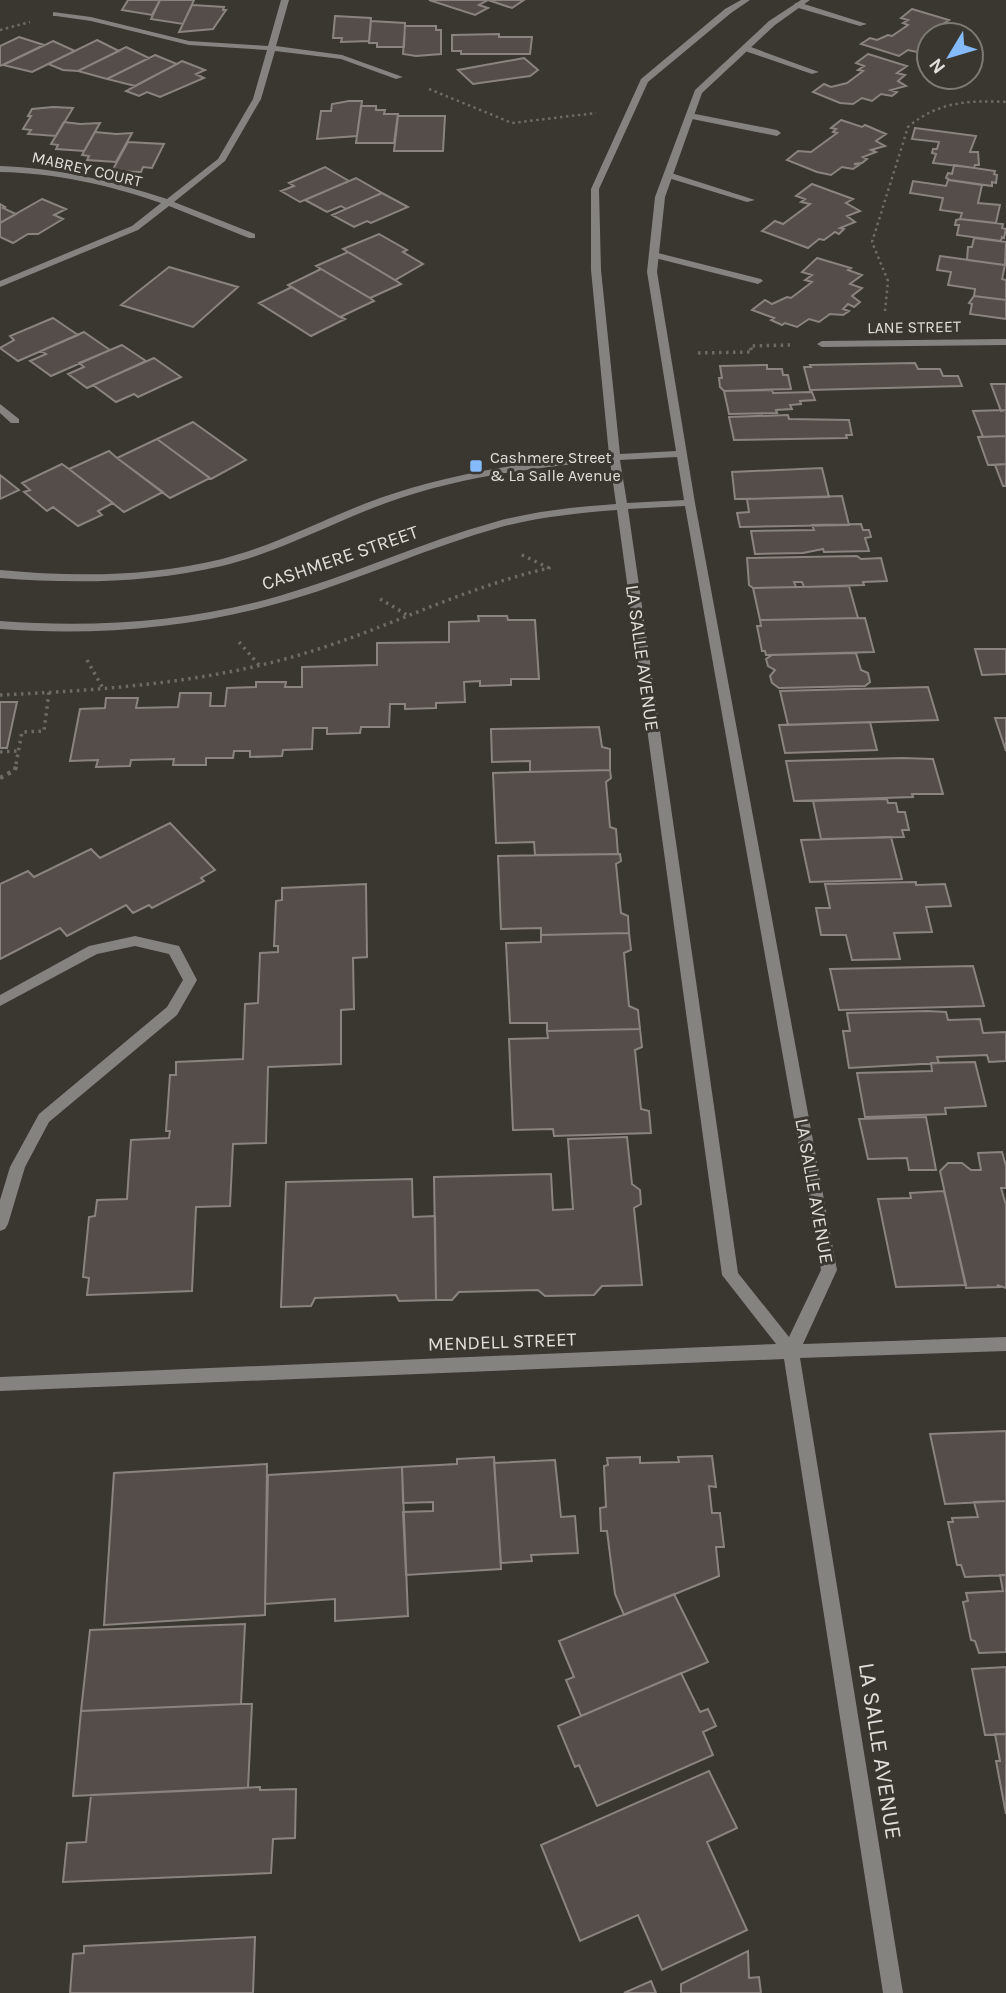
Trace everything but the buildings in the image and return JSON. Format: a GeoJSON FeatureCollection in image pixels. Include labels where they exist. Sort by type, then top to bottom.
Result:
{"type":"FeatureCollection","features":[{"type":"Feature","properties":{"kind":"street"},"geometry":{"type":"LineString","coordinates":[[0,284],[135,228],[221,161],[257,99],[269,48],[285,0]]}},
{"type":"Feature","properties":{"kind":"street","name":"LA SALLE AVENUE"},"geometry":{"type":"LineString","coordinates":[[746,0],[728,11],[644,81],[595,189],[596,270],[614,457],[730,1275],[791,1351],[893,1993]]}},
{"type":"Feature","properties":{"kind":"street"},"geometry":{"type":"LineString","coordinates":[[802,3],[863,24]]}},
{"type":"Feature","properties":{"kind":"street","name":"LA SALLE AVENUE"},"geometry":{"type":"LineString","coordinates":[[791,1351],[830,1270],[681,454],[652,272],[660,197],[698,92],[772,23],[802,3]]}},
{"type":"Feature","properties":{"kind":"street"},"geometry":{"type":"LineString","coordinates":[[56,15],[91,19],[189,43],[269,48],[342,57],[399,77]]}},
{"type":"Feature","properties":{"kind":"street"},"geometry":{"type":"LineString","coordinates":[[745,48],[815,72]]}},
{"type":"Feature","properties":{"kind":"street"},"geometry":{"type":"LineString","coordinates":[[690,116],[777,133]]}},
{"type":"Feature","properties":{"kind":"street","name":"MABREY COURT"},"geometry":{"type":"LineString","coordinates":[[0,169],[33,168],[110,186],[211,217],[252,236]]}},
{"type":"Feature","properties":{"kind":"street"},"geometry":{"type":"LineString","coordinates":[[668,175],[750,201]]}},
{"type":"Feature","properties":{"kind":"street"},"geometry":{"type":"LineString","coordinates":[[654,255],[758,281]]}},
{"type":"Feature","properties":{"kind":"street","name":"LANE STREET"},"geometry":{"type":"LineString","coordinates":[[822,344],[1006,342]]}},
{"type":"Feature","properties":{"kind":"street"},"geometry":{"type":"LineString","coordinates":[[0,407],[15,421]]}},
{"type":"Feature","properties":{"kind":"street","name":"CASHMERE STREET"},"geometry":{"type":"LineString","coordinates":[[0,574],[27,577],[96,577],[181,572],[253,554],[398,495],[466,477],[614,457],[681,454]]}},
{"type":"Feature","properties":{"kind":"street","name":"CASHMERE STREET"},"geometry":{"type":"LineString","coordinates":[[0,625],[105,629],[194,619],[282,598],[345,578],[443,540],[503,523],[581,509],[690,503]]}},
{"type":"Feature","properties":{"kind":"street"},"geometry":{"type":"LineString","coordinates":[[0,1000],[94,950],[135,941],[174,950],[190,981],[172,1011],[44,1118],[18,1167],[0,1224]]}},
{"type":"Feature","properties":{"kind":"street","name":"MENDELL STREET"},"geometry":{"type":"LineString","coordinates":[[0,1384],[1006,1344]]}},
{"type":"Feature","properties":{"kind":"path"},"geometry":{"type":"LineString","coordinates":[[399,77],[512,122],[632,109]]}},
{"type":"Feature","properties":{"kind":"path"},"geometry":{"type":"LineString","coordinates":[[888,281],[872,242],[908,127],[921,114],[942,105],[983,100],[1006,102]]}},
{"type":"Feature","properties":{"kind":"path"},"geometry":{"type":"LineString","coordinates":[[665,354],[752,352],[750,346],[822,344]]}},
{"type":"Feature","properties":{"kind":"path"},"geometry":{"type":"LineString","coordinates":[[0,695],[152,684],[260,666],[367,633],[471,589],[550,568],[531,559]]}},
{"type":"Feature","properties":{"kind":"path"},"geometry":{"type":"LineString","coordinates":[[0,778],[15,770],[22,732],[44,732],[49,692]]}},
{"type":"Feature","properties":{"kind":"path"},"geometry":{"type":"LineString","coordinates":[[0,752],[19,751]]}},
{"type":"Feature","properties":{"kind":"place","name":"Cashmere Street & La Salle Avenue"},"geometry":{"type":"Point","coordinates":[476,466]}}]}
